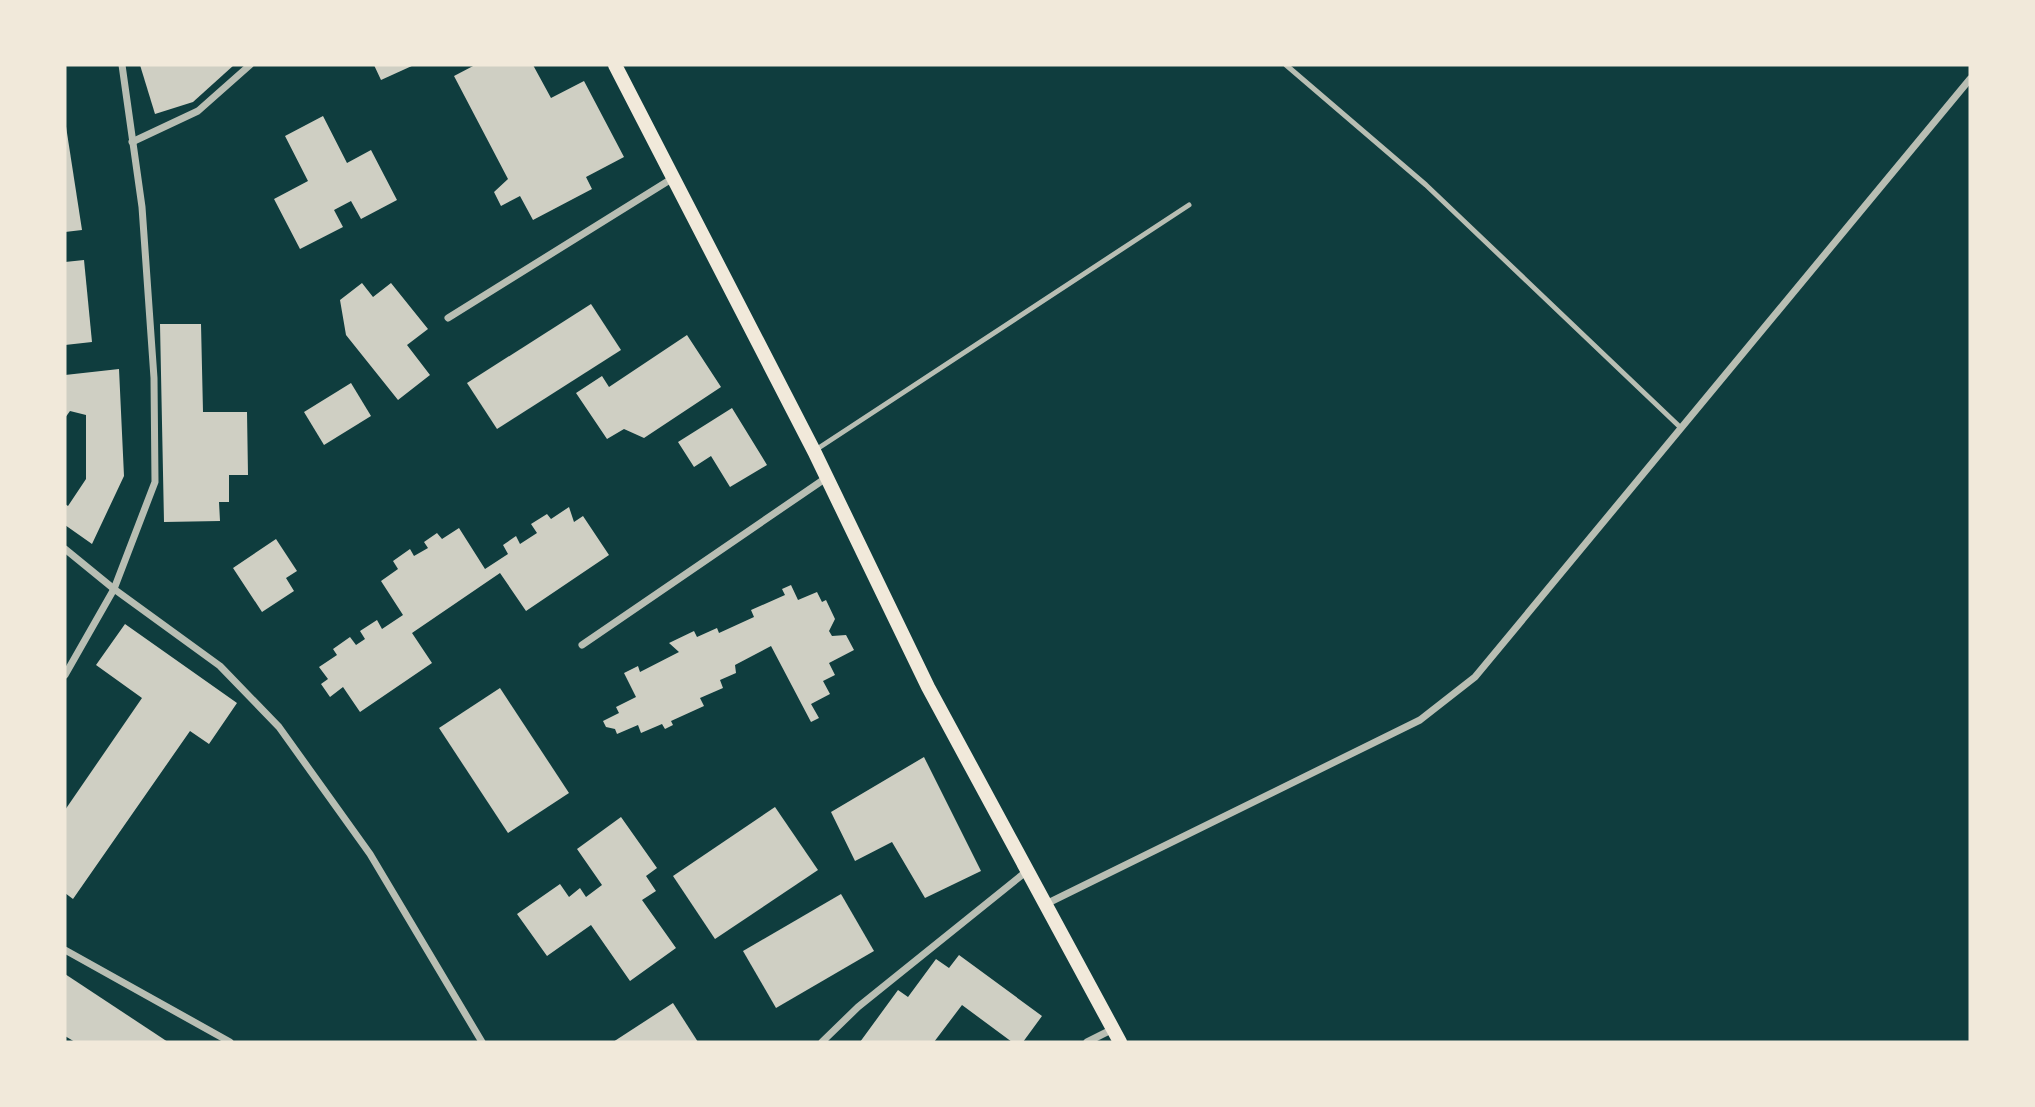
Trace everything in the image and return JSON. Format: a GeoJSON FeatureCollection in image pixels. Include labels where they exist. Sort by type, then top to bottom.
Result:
{"type":"FeatureCollection","features":[{"type":"Feature","properties":{"kind":"main road"},"geometry":{"type":"LineString","coordinates":[[615,65],[814,452],[928,687],[1120,1042]]}},
{"type":"Feature","properties":{"kind":"street"},"geometry":{"type":"LineString","coordinates":[[65,675],[114,589],[155,482],[154,378],[142,207],[122,65]]}},
{"type":"Feature","properties":{"kind":"street"},"geometry":{"type":"LineString","coordinates":[[132,142],[198,111],[250,65]]}},
{"type":"Feature","properties":{"kind":"street"},"geometry":{"type":"LineString","coordinates":[[1045,904],[1420,720],[1475,677],[1970,79]]}},
{"type":"Feature","properties":{"kind":"street"},"geometry":{"type":"LineString","coordinates":[[448,318],[673,178]]}},
{"type":"Feature","properties":{"kind":"street"},"geometry":{"type":"LineString","coordinates":[[582,645],[827,478]]}},
{"type":"Feature","properties":{"kind":"street"},"geometry":{"type":"LineString","coordinates":[[65,549],[114,589],[220,666],[279,727],[370,854],[482,1042]]}},
{"type":"Feature","properties":{"kind":"street"},"geometry":{"type":"LineString","coordinates":[[822,1042],[858,1007],[1027,871]]}},
{"type":"Feature","properties":{"kind":"street"},"geometry":{"type":"LineString","coordinates":[[65,950],[230,1042]]}},
{"type":"Feature","properties":{"kind":"street"},"geometry":{"type":"LineString","coordinates":[[1087,1042],[1113,1029]]}},
{"type":"Feature","properties":{"kind":"lane"},"geometry":{"type":"LineString","coordinates":[[1286,65],[1426,185],[1681,428]]}},
{"type":"Feature","properties":{"kind":"lane"},"geometry":{"type":"LineString","coordinates":[[814,452],[1189,205]]}},
{"type":"Feature","properties":{"kind":"building"},"geometry":{"type":"Polygon","coordinates":[[[140,65],[234,65],[193,102],[155,114],[140,65]]]}},
{"type":"Feature","properties":{"kind":"building"},"geometry":{"type":"Polygon","coordinates":[[[374,65],[414,65],[381,80],[374,65]]]}},
{"type":"Feature","properties":{"kind":"building"},"geometry":{"type":"Polygon","coordinates":[[[475,65],[533,65],[551,98],[584,81],[624,157],[586,177],[592,189],[533,220],[520,196],[501,206],[494,192],[508,179],[454,76],[475,65]]]}},
{"type":"Feature","properties":{"kind":"building"},"geometry":{"type":"Polygon","coordinates":[[[323,116],[347,163],[371,150],[397,200],[361,219],[351,201],[334,210],[343,227],[300,249],[274,199],[308,181],[285,136],[323,116]]]}},
{"type":"Feature","properties":{"kind":"building"},"geometry":{"type":"Polygon","coordinates":[[[65,120],[82,230],[65,232],[65,120]]]}},
{"type":"Feature","properties":{"kind":"building"},"geometry":{"type":"Polygon","coordinates":[[[84,260],[92,342],[65,345],[65,262],[84,260]]]}},
{"type":"Feature","properties":{"kind":"building"},"geometry":{"type":"Polygon","coordinates":[[[362,283],[373,297],[391,283],[428,329],[407,345],[430,375],[398,400],[346,335],[340,300],[362,283]]]}},
{"type":"Feature","properties":{"kind":"building"},"geometry":{"type":"Polygon","coordinates":[[[591,304],[621,350],[497,429],[467,383],[591,304]]]}},
{"type":"Feature","properties":{"kind":"building"},"geometry":{"type":"Polygon","coordinates":[[[160,324],[201,324],[203,412],[247,412],[248,475],[229,475],[229,502],[219,502],[220,521],[164,522],[160,324]]]}},
{"type":"Feature","properties":{"kind":"building"},"geometry":{"type":"Polygon","coordinates":[[[687,335],[721,387],[644,438],[624,429],[607,439],[576,393],[602,376],[609,387],[687,335]]]}},
{"type":"Feature","properties":{"kind":"building"},"geometry":{"type":"Polygon","coordinates":[[[119,369],[124,476],[92,544],[65,525],[65,504],[68,506],[86,479],[86,415],[70,411],[65,418],[65,375],[119,369]]]}},
{"type":"Feature","properties":{"kind":"building"},"geometry":{"type":"Polygon","coordinates":[[[351,383],[371,416],[324,445],[304,412],[351,383]]]}},
{"type":"Feature","properties":{"kind":"building"},"geometry":{"type":"Polygon","coordinates":[[[732,408],[767,465],[730,487],[711,456],[694,467],[678,442],[732,408]]]}},
{"type":"Feature","properties":{"kind":"building"},"geometry":{"type":"Polygon","coordinates":[[[569,507],[574,522],[583,516],[609,555],[526,611],[500,573],[412,633],[432,663],[360,712],[343,687],[330,697],[321,684],[328,679],[319,667],[337,655],[333,649],[350,637],[356,645],[365,639],[360,631],[377,620],[382,629],[403,615],[381,581],[398,569],[393,561],[410,549],[414,556],[428,548],[424,542],[437,533],[442,539],[459,528],[485,569],[508,554],[503,545],[516,536],[520,544],[537,533],[531,524],[547,514],[551,519],[569,507]]]}},
{"type":"Feature","properties":{"kind":"building"},"geometry":{"type":"Polygon","coordinates":[[[276,539],[297,571],[286,578],[294,591],[262,612],[233,568],[276,539]]]}},
{"type":"Feature","properties":{"kind":"building"},"geometry":{"type":"Polygon","coordinates":[[[791,585],[798,600],[817,592],[822,602],[826,600],[835,619],[829,631],[832,636],[846,635],[854,650],[829,663],[835,675],[823,681],[830,694],[811,704],[819,718],[811,722],[771,646],[735,665],[736,673],[720,680],[723,688],[700,698],[704,706],[671,721],[673,725],[665,729],[662,724],[641,733],[638,725],[617,734],[615,729],[606,727],[603,721],[619,713],[616,707],[636,697],[624,673],[638,666],[640,672],[679,652],[669,643],[694,631],[697,637],[717,628],[719,633],[754,617],[751,610],[785,595],[782,589],[791,585]]]}},
{"type":"Feature","properties":{"kind":"building"},"geometry":{"type":"Polygon","coordinates":[[[125,624],[237,703],[209,744],[190,731],[73,899],[65,893],[65,810],[142,698],[96,665],[125,624]]]}},
{"type":"Feature","properties":{"kind":"building"},"geometry":{"type":"Polygon","coordinates":[[[500,688],[569,793],[508,833],[439,728],[500,688]]]}},
{"type":"Feature","properties":{"kind":"building"},"geometry":{"type":"Polygon","coordinates":[[[924,757],[981,871],[925,898],[892,842],[855,861],[831,812],[924,757]]]}},
{"type":"Feature","properties":{"kind":"building"},"geometry":{"type":"Polygon","coordinates":[[[775,807],[818,870],[715,939],[673,876],[775,807]]]}},
{"type":"Feature","properties":{"kind":"building"},"geometry":{"type":"Polygon","coordinates":[[[621,817],[657,868],[646,876],[656,891],[642,900],[676,948],[630,981],[591,925],[547,956],[517,914],[560,884],[569,897],[580,888],[586,897],[602,885],[577,849],[621,817]]]}},
{"type":"Feature","properties":{"kind":"building"},"geometry":{"type":"Polygon","coordinates":[[[841,894],[874,951],[776,1008],[743,951],[841,894]]]}},
{"type":"Feature","properties":{"kind":"building"},"geometry":{"type":"Polygon","coordinates":[[[959,955],[1042,1016],[1023,1042],[1012,1042],[962,1005],[934,1042],[860,1042],[898,990],[908,997],[936,959],[949,968],[959,955]]]}},
{"type":"Feature","properties":{"kind":"building"},"geometry":{"type":"Polygon","coordinates":[[[65,974],[168,1042],[75,1042],[65,1036],[65,974]]]}},
{"type":"Feature","properties":{"kind":"building"},"geometry":{"type":"Polygon","coordinates":[[[673,1003],[698,1042],[613,1042],[673,1003]]]}}]}
